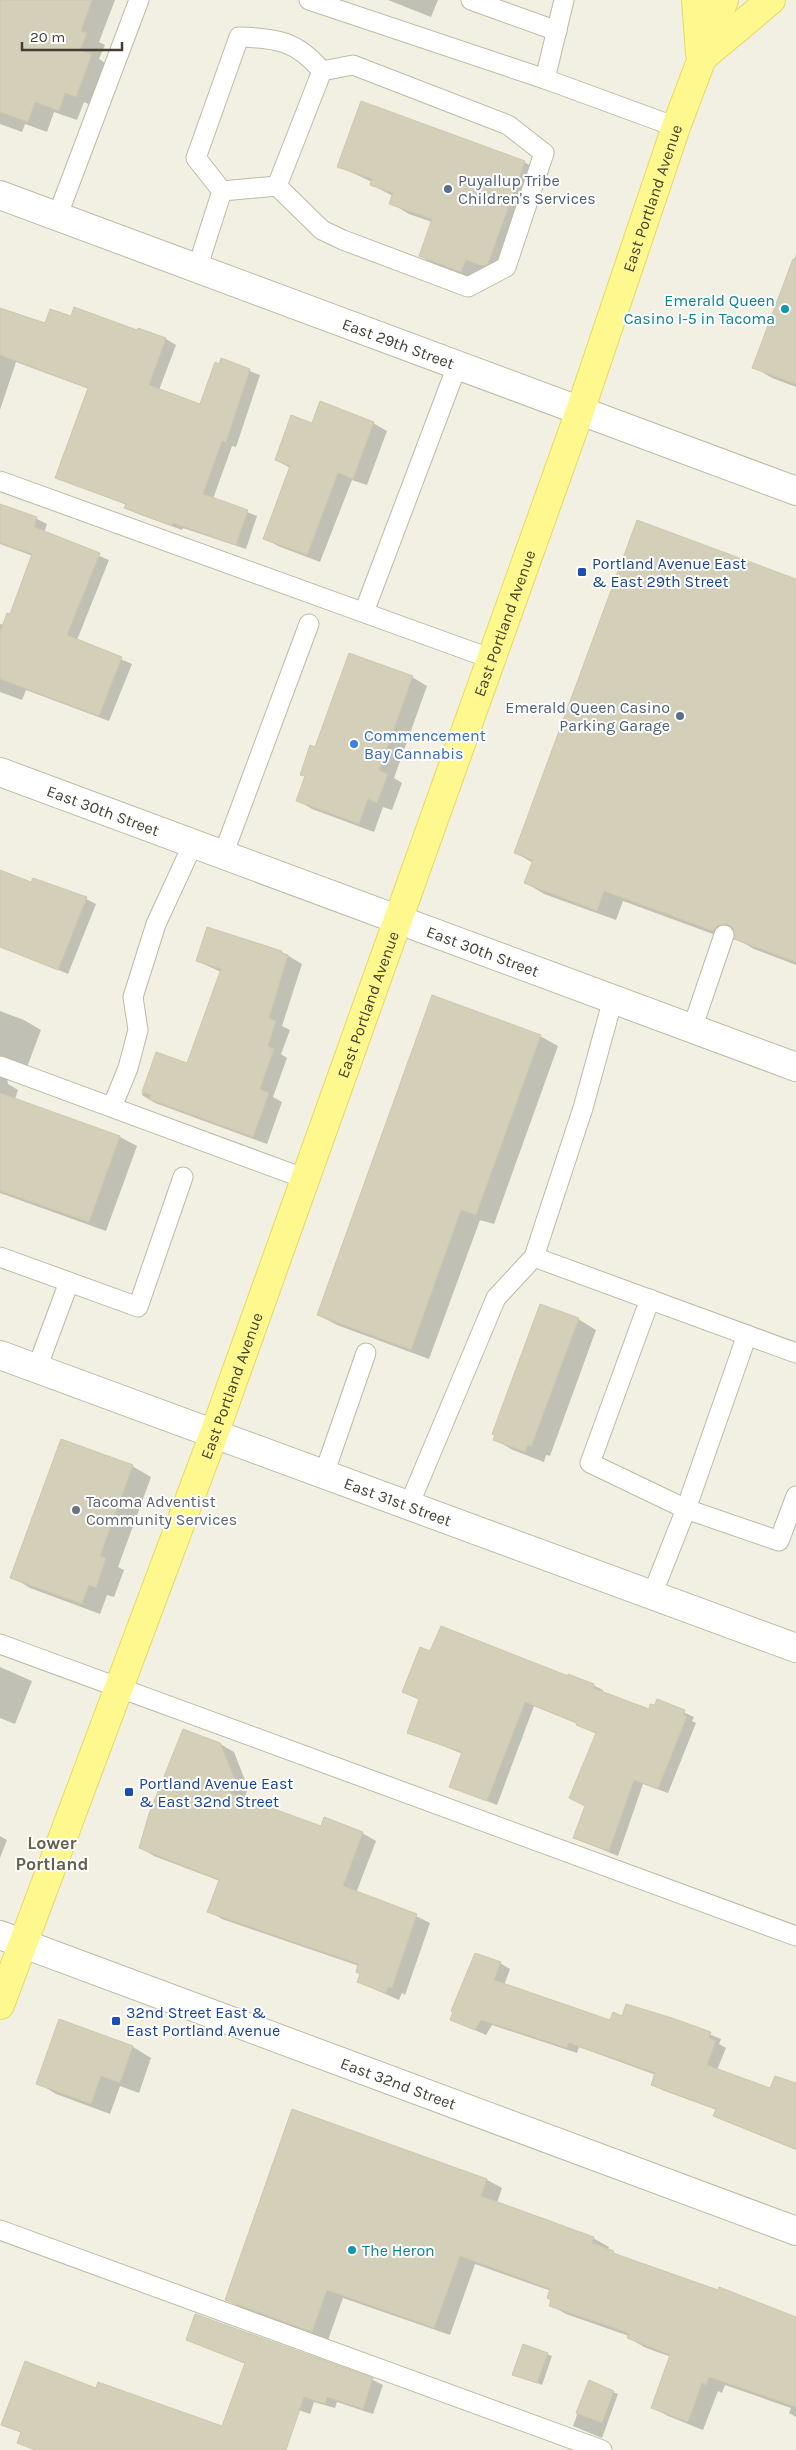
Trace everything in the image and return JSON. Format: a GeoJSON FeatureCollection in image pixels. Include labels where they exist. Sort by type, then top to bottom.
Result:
{"type":"FeatureCollection","features":[{"type":"Feature","properties":{"kind":"main road"},"geometry":{"type":"LineString","coordinates":[[696,0],[700,60]]}},
{"type":"Feature","properties":{"kind":"main road","name":"East Portland Avenue"},"geometry":{"type":"LineString","coordinates":[[0,2005],[12,1939],[118,1689],[214,1434],[580,411],[676,127],[724,0]]}},
{"type":"Feature","properties":{"kind":"main road"},"geometry":{"type":"LineString","coordinates":[[700,60],[771,0]]}},
{"type":"Feature","properties":{"kind":"street","name":"East 29th Street"},"geometry":{"type":"LineString","coordinates":[[0,195],[796,491]]}},
{"type":"Feature","properties":{"kind":"street","name":"East 30th Street"},"geometry":{"type":"LineString","coordinates":[[0,772],[796,1067]]}},
{"type":"Feature","properties":{"kind":"street","name":"East 31st Street"},"geometry":{"type":"LineString","coordinates":[[0,1355],[796,1648]]}},
{"type":"Feature","properties":{"kind":"street","name":"East 32nd Street"},"geometry":{"type":"LineString","coordinates":[[12,1939],[796,2231]]}},
{"type":"Feature","properties":{"kind":"lane"},"geometry":{"type":"LineString","coordinates":[[57,217],[139,0]]}},
{"type":"Feature","properties":{"kind":"lane"},"geometry":{"type":"LineString","coordinates":[[471,0],[557,31]]}},
{"type":"Feature","properties":{"kind":"lane"},"geometry":{"type":"LineString","coordinates":[[545,79],[564,0]]}},
{"type":"Feature","properties":{"kind":"lane"},"geometry":{"type":"LineString","coordinates":[[314,1],[545,79],[676,127]]}},
{"type":"Feature","properties":{"kind":"lane"},"geometry":{"type":"LineString","coordinates":[[222,191],[196,158],[239,37],[269,38],[292,45],[309,56],[322,71]]}},
{"type":"Feature","properties":{"kind":"lane"},"geometry":{"type":"LineString","coordinates":[[222,191],[277,186],[322,230],[343,240],[468,287],[506,267],[544,153],[508,125],[354,65],[322,71]]}},
{"type":"Feature","properties":{"kind":"lane"},"geometry":{"type":"LineString","coordinates":[[277,186],[322,71]]}},
{"type":"Feature","properties":{"kind":"lane"},"geometry":{"type":"LineString","coordinates":[[197,269],[222,191]]}},
{"type":"Feature","properties":{"kind":"lane"},"geometry":{"type":"LineString","coordinates":[[364,612],[428,440],[458,366]]}},
{"type":"Feature","properties":{"kind":"lane"},"geometry":{"type":"LineString","coordinates":[[0,481],[492,659]]}},
{"type":"Feature","properties":{"kind":"lane"},"geometry":{"type":"LineString","coordinates":[[223,855],[309,624]]}},
{"type":"Feature","properties":{"kind":"lane"},"geometry":{"type":"LineString","coordinates":[[112,1107],[128,1068],[138,1030],[133,997],[156,924],[193,844]]}},
{"type":"Feature","properties":{"kind":"lane"},"geometry":{"type":"LineString","coordinates":[[692,1029],[724,935]]}},
{"type":"Feature","properties":{"kind":"lane"},"geometry":{"type":"LineString","coordinates":[[408,1505],[496,1298],[534,1258],[583,1108],[613,999]]}},
{"type":"Feature","properties":{"kind":"lane"},"geometry":{"type":"LineString","coordinates":[[0,1066],[306,1179]]}},
{"type":"Feature","properties":{"kind":"lane"},"geometry":{"type":"LineString","coordinates":[[0,1257],[138,1307],[183,1177]]}},
{"type":"Feature","properties":{"kind":"lane"},"geometry":{"type":"LineString","coordinates":[[534,1258],[796,1353]]}},
{"type":"Feature","properties":{"kind":"lane"},"geometry":{"type":"LineString","coordinates":[[37,1368],[69,1282]]}},
{"type":"Feature","properties":{"kind":"lane"},"geometry":{"type":"LineString","coordinates":[[650,1299],[590,1463],[686,1509],[779,1541],[796,1496]]}},
{"type":"Feature","properties":{"kind":"lane"},"geometry":{"type":"LineString","coordinates":[[652,1595],[686,1509],[747,1335]]}},
{"type":"Feature","properties":{"kind":"lane"},"geometry":{"type":"LineString","coordinates":[[324,1474],[366,1353]]}},
{"type":"Feature","properties":{"kind":"lane"},"geometry":{"type":"LineString","coordinates":[[0,1644],[118,1689],[796,1936]]}},
{"type":"Feature","properties":{"kind":"lane"},"geometry":{"type":"LineString","coordinates":[[0,2230],[602,2450]]}},
{"type":"Feature","properties":{"kind":"building"},"geometry":{"type":"Polygon","coordinates":[[[0,0],[92,0],[81,31],[87,33],[80,50],[92,54],[76,97],[65,93],[59,111],[35,102],[28,122],[0,112],[0,0]]]}},
{"type":"Feature","properties":{"kind":"building","name":"Puyallup Tribe Children's Services"},"geometry":{"type":"Polygon","coordinates":[[[361,101],[525,161],[488,264],[483,266],[466,260],[461,272],[419,256],[432,219],[389,204],[393,193],[370,185],[372,179],[337,167],[361,101]]]}},
{"type":"Feature","properties":{"kind":"building","name":"Emerald Queen Casino I-5 in Tacoma"},"geometry":{"type":"Polygon","coordinates":[[[793,259],[796,259],[796,384],[752,368],[793,259]]]}},
{"type":"Feature","properties":{"kind":"building"},"geometry":{"type":"Polygon","coordinates":[[[74,307],[137,330],[138,328],[166,338],[149,385],[200,404],[215,362],[219,364],[221,358],[250,369],[226,442],[222,441],[203,494],[248,510],[236,545],[173,523],[172,526],[124,508],[126,504],[55,478],[88,388],[0,355],[0,308],[45,323],[50,309],[71,316],[74,307]]]}},
{"type":"Feature","properties":{"kind":"building"},"geometry":{"type":"Polygon","coordinates":[[[320,401],[374,422],[353,479],[338,473],[307,555],[263,539],[290,466],[275,460],[291,415],[312,423],[320,401]]]}},
{"type":"Feature","properties":{"kind":"building"},"geometry":{"type":"Polygon","coordinates":[[[0,504],[37,517],[34,527],[100,553],[67,635],[122,657],[99,716],[0,679],[0,632],[7,613],[10,614],[32,554],[0,543],[0,504]]]}},
{"type":"Feature","properties":{"kind":"building","name":"Emerald Queen Casino Parking Garage"},"geometry":{"type":"Polygon","coordinates":[[[637,520],[796,579],[796,962],[734,939],[733,928],[727,924],[717,926],[713,931],[604,891],[597,911],[524,883],[533,860],[514,853],[637,520]]]}},
{"type":"Feature","properties":{"kind":"building"},"geometry":{"type":"Polygon","coordinates":[[[349,653],[413,676],[379,770],[388,774],[377,803],[368,799],[359,824],[296,801],[305,776],[300,775],[310,745],[315,747],[349,653]]]}},
{"type":"Feature","properties":{"kind":"building"},"geometry":{"type":"Polygon","coordinates":[[[0,870],[31,882],[33,878],[87,897],[58,970],[0,947],[0,870]]]}},
{"type":"Feature","properties":{"kind":"building"},"geometry":{"type":"Polygon","coordinates":[[[207,927],[282,951],[281,953],[288,955],[269,1018],[276,1021],[268,1046],[274,1049],[260,1089],[269,1093],[253,1137],[149,1099],[151,1095],[142,1092],[156,1052],[187,1063],[221,969],[196,961],[207,927]]]}},
{"type":"Feature","properties":{"kind":"building"},"geometry":{"type":"Polygon","coordinates":[[[432,995],[541,1035],[476,1215],[461,1210],[411,1350],[317,1315],[432,995]]]}},
{"type":"Feature","properties":{"kind":"building"},"geometry":{"type":"Polygon","coordinates":[[[0,1093],[120,1136],[89,1222],[0,1191],[0,1093]]]}},
{"type":"Feature","properties":{"kind":"building"},"geometry":{"type":"Polygon","coordinates":[[[540,1304],[579,1318],[531,1447],[528,1445],[525,1452],[493,1440],[495,1435],[492,1434],[540,1304]]]}},
{"type":"Feature","properties":{"kind":"building","name":"Tacoma Adventist Community Services"},"geometry":{"type":"Polygon","coordinates":[[[61,1439],[133,1465],[100,1556],[106,1558],[96,1588],[89,1585],[82,1604],[10,1578],[61,1439]]]}},
{"type":"Feature","properties":{"kind":"building"},"geometry":{"type":"Polygon","coordinates":[[[441,1626],[568,1676],[568,1674],[594,1684],[593,1688],[649,1709],[650,1704],[655,1705],[657,1699],[685,1710],[683,1715],[687,1716],[658,1789],[634,1780],[609,1851],[573,1838],[585,1806],[569,1798],[596,1733],[576,1725],[577,1723],[525,1702],[487,1801],[449,1787],[462,1752],[407,1733],[419,1699],[402,1692],[420,1647],[430,1651],[441,1626]]]}},
{"type":"Feature","properties":{"kind":"building"},"geometry":{"type":"Polygon","coordinates":[[[183,1729],[220,1743],[235,1780],[230,1793],[321,1826],[324,1817],[363,1832],[343,1886],[417,1914],[392,1988],[388,1987],[386,1993],[357,1982],[360,1974],[356,1972],[358,1964],[207,1912],[219,1880],[139,1848],[149,1814],[183,1729]]]}},
{"type":"Feature","properties":{"kind":"building"},"geometry":{"type":"Polygon","coordinates":[[[475,1953],[501,1962],[494,1980],[610,2020],[613,2012],[622,2016],[626,2004],[672,2018],[711,2032],[709,2038],[716,2041],[707,2065],[770,2088],[775,2076],[796,2083],[796,2149],[713,2116],[716,2109],[651,2085],[655,2073],[569,2043],[567,2048],[481,2020],[475,2030],[450,2020],[453,2012],[451,2011],[475,1953]]]}},
{"type":"Feature","properties":{"kind":"building"},"geometry":{"type":"Polygon","coordinates":[[[59,2019],[133,2046],[120,2083],[101,2076],[91,2104],[36,2084],[59,2019]]]}},
{"type":"Feature","properties":{"kind":"building"},"geometry":{"type":"Polygon","coordinates":[[[292,2109],[487,2179],[481,2196],[594,2237],[592,2243],[614,2251],[613,2253],[718,2290],[719,2287],[796,2317],[796,2407],[709,2377],[706,2385],[702,2383],[688,2422],[651,2408],[670,2355],[627,2338],[629,2334],[623,2331],[549,2306],[551,2300],[547,2298],[550,2289],[460,2256],[434,2328],[327,2290],[312,2332],[225,2300],[292,2109]]]}},
{"type":"Feature","properties":{"kind":"building"},"geometry":{"type":"Polygon","coordinates":[[[195,2314],[373,2378],[363,2409],[327,2397],[325,2404],[304,2397],[286,2450],[35,2450],[17,2443],[21,2432],[1,2425],[25,2361],[96,2388],[98,2382],[222,2426],[245,2363],[186,2340],[195,2314]]]}},
{"type":"Feature","properties":{"kind":"building"},"geometry":{"type":"Polygon","coordinates":[[[523,2344],[548,2353],[537,2383],[512,2375],[523,2344]]]}},
{"type":"Feature","properties":{"kind":"building"},"geometry":{"type":"Polygon","coordinates":[[[589,2380],[614,2391],[602,2423],[576,2413],[589,2380]]]}},
{"type":"Feature","properties":{"kind":"place","name":"Puyallup Tribe Children's Services"},"geometry":{"type":"Point","coordinates":[448,189]}},
{"type":"Feature","properties":{"kind":"place","name":"Emerald Queen Casino I-5 in Tacoma"},"geometry":{"type":"Point","coordinates":[785,309]}},
{"type":"Feature","properties":{"kind":"place","name":"Portland Avenue East & East 29th Street"},"geometry":{"type":"Point","coordinates":[582,572]}},
{"type":"Feature","properties":{"kind":"place","name":"Emerald Queen Casino Parking Garage"},"geometry":{"type":"Point","coordinates":[680,716]}},
{"type":"Feature","properties":{"kind":"place","name":"Commencement Bay Cannabis"},"geometry":{"type":"Point","coordinates":[354,744]}},
{"type":"Feature","properties":{"kind":"place","name":"Tacoma Adventist Community Services"},"geometry":{"type":"Point","coordinates":[76,1510]}},
{"type":"Feature","properties":{"kind":"place","name":"Portland Avenue East & East 32nd Street"},"geometry":{"type":"Point","coordinates":[129,1792]}},
{"type":"Feature","properties":{"kind":"place","name":"32nd Street East & East Portland Avenue"},"geometry":{"type":"Point","coordinates":[116,2021]}},
{"type":"Feature","properties":{"kind":"place","name":"The Heron"},"geometry":{"type":"Point","coordinates":[352,2250]}},
{"type":"Feature","properties":{"kind":"district","name":"Lower Portland"},"geometry":{"type":"Point","coordinates":[52,1854]}}]}
